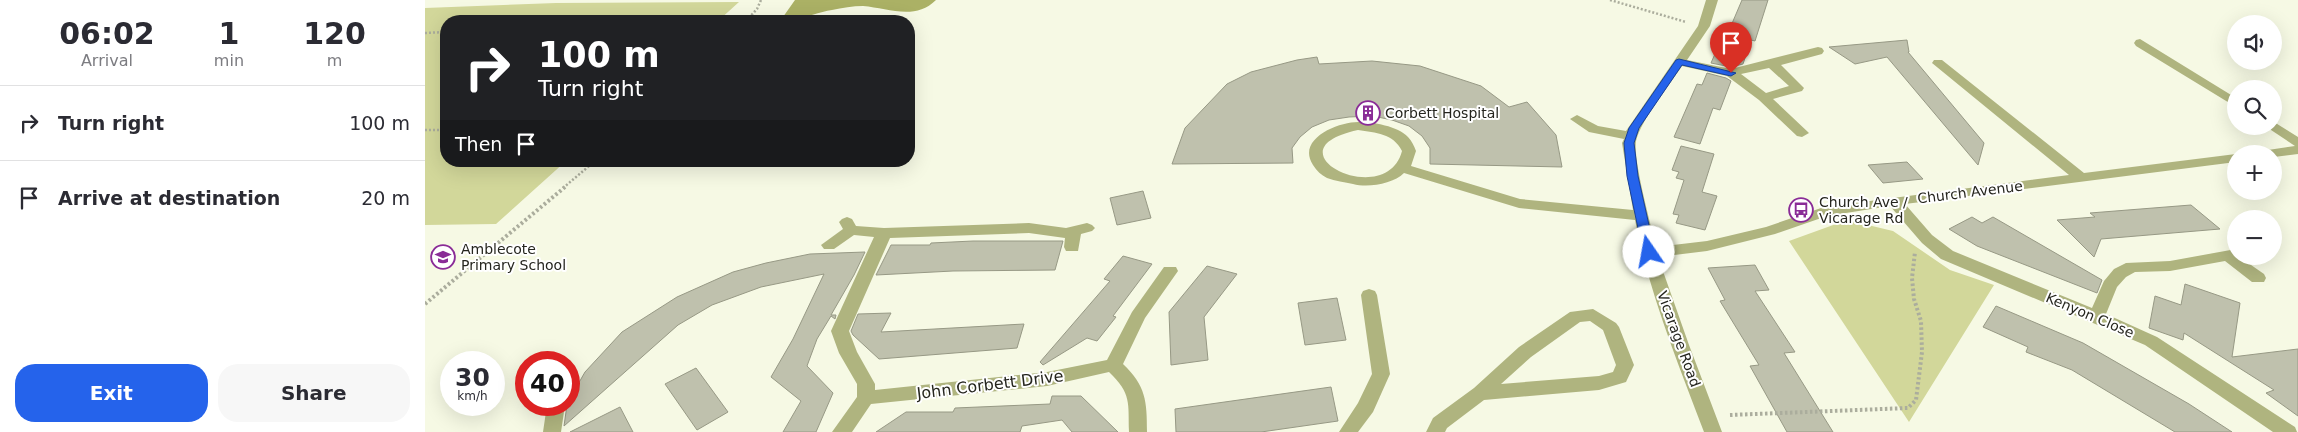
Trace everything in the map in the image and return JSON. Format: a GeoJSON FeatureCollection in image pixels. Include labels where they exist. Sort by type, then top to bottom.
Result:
{"type":"FeatureCollection","features":[{"type":"Feature","properties":{"kind":"street","name":"Vicarage Road"},"geometry":{"type":"LineString","coordinates":[[1712,0],[1704,26],[1634,128],[1629,143],[1632,168],[1649,252],[1680,345],[1713,432]]}},
{"type":"Feature","properties":{"kind":"street"},"geometry":{"type":"LineString","coordinates":[[2140,42],[2227,98]]}},
{"type":"Feature","properties":{"kind":"street"},"geometry":{"type":"LineString","coordinates":[[1679,62],[1731,73],[1819,51]]}},
{"type":"Feature","properties":{"kind":"street"},"geometry":{"type":"LineString","coordinates":[[1938,63],[2081,177]]}},
{"type":"Feature","properties":{"kind":"street"},"geometry":{"type":"LineString","coordinates":[[1764,97],[1798,88],[1773,64]]}},
{"type":"Feature","properties":{"kind":"street"},"geometry":{"type":"LineString","coordinates":[[1731,73],[1764,97],[1802,133]]}},
{"type":"Feature","properties":{"kind":"street"},"geometry":{"type":"LineString","coordinates":[[1577,119],[1595,129],[1631,136]]}},
{"type":"Feature","properties":{"kind":"street"},"geometry":{"type":"LineString","coordinates":[[1366,127],[1387,130],[1406,143],[1410,151],[1409,160],[1403,168],[1392,176],[1377,180],[1361,182],[1345,180],[1320,167],[1316,158],[1317,148],[1322,140],[1344,128],[1366,127]]}},
{"type":"Feature","properties":{"kind":"street"},"geometry":{"type":"LineString","coordinates":[[2282,133],[2298,143]]}},
{"type":"Feature","properties":{"kind":"street"},"geometry":{"type":"LineString","coordinates":[[2282,152],[2298,150]]}},
{"type":"Feature","properties":{"kind":"street","name":"Church Avenue"},"geometry":{"type":"LineString","coordinates":[[1649,252],[1707,246],[1770,231],[1824,212],[1894,201],[2227,159]]}},
{"type":"Feature","properties":{"kind":"street"},"geometry":{"type":"LineString","coordinates":[[1403,168],[1519,203],[1641,216]]}},
{"type":"Feature","properties":{"kind":"street","name":"Kenyon Close"},"geometry":{"type":"LineString","coordinates":[[1894,201],[1927,239],[1947,255],[2151,341],[2288,432]]}},
{"type":"Feature","properties":{"kind":"street"},"geometry":{"type":"LineString","coordinates":[[829,245],[849,226],[884,233],[1029,228],[1077,236]]}},
{"type":"Feature","properties":{"kind":"street"},"geometry":{"type":"LineString","coordinates":[[841,432],[867,398],[866,384],[848,353],[840,331],[884,233]]}},
{"type":"Feature","properties":{"kind":"street"},"geometry":{"type":"LineString","coordinates":[[2097,317],[2111,285],[2120,273],[2132,267],[2170,266],[2227,256]]}},
{"type":"Feature","properties":{"kind":"street"},"geometry":{"type":"LineString","coordinates":[[2243,265],[2258,278]]}},
{"type":"Feature","properties":{"kind":"street"},"geometry":{"type":"LineString","coordinates":[[1138,432],[1137,393],[1131,382],[1113,365],[1138,316],[1170,271]]}},
{"type":"Feature","properties":{"kind":"street"},"geometry":{"type":"LineString","coordinates":[[1348,432],[1366,407],[1381,374],[1369,295]]}},
{"type":"Feature","properties":{"kind":"street"},"geometry":{"type":"LineString","coordinates":[[1435,432],[1441,423],[1480,393],[1525,352],[1577,316],[1593,315],[1610,327],[1625,365],[1620,377],[1599,383],[1480,393]]}},
{"type":"Feature","properties":{"kind":"street","name":"John Corbett Drive"},"geometry":{"type":"LineString","coordinates":[[867,398],[1047,378],[1113,365]]}},
{"type":"Feature","properties":{"kind":"street"},"geometry":{"type":"LineString","coordinates":[[553,432],[555,416]]}},
{"type":"Feature","properties":{"kind":"path"},"geometry":{"type":"LineString","coordinates":[[752,15],[761,0]]}},
{"type":"Feature","properties":{"kind":"path"},"geometry":{"type":"LineString","coordinates":[[1610,0],[1704,26]]}},
{"type":"Feature","properties":{"kind":"path"},"geometry":{"type":"LineString","coordinates":[[425,33],[440,32]]}},
{"type":"Feature","properties":{"kind":"path"},"geometry":{"type":"LineString","coordinates":[[425,130],[440,130]]}},
{"type":"Feature","properties":{"kind":"path"},"geometry":{"type":"LineString","coordinates":[[425,304],[588,167]]}},
{"type":"Feature","properties":{"kind":"path"},"geometry":{"type":"LineString","coordinates":[[1730,415],[1908,408],[1916,400],[1922,352],[1921,321],[1914,299],[1912,278],[1917,247],[1917,228]]}},
{"type":"Feature","properties":{"kind":"shaded area"},"geometry":{"type":"Polygon","coordinates":[[[795,0],[936,0],[928,6],[910,12],[859,6],[812,15],[784,15],[795,0]]]}},
{"type":"Feature","properties":{"kind":"shaded area"},"geometry":{"type":"Polygon","coordinates":[[[739,2],[725,15],[440,15],[440,167],[559,167],[496,224],[425,225],[425,8],[556,3],[739,2]]]}},
{"type":"Feature","properties":{"kind":"shaded area"},"geometry":{"type":"Polygon","coordinates":[[[1847,220],[1893,231],[1950,270],[1994,285],[1909,422],[1789,241],[1847,220]]]}},
{"type":"Feature","properties":{"kind":"building"},"geometry":{"type":"Polygon","coordinates":[[[1742,0],[1768,0],[1755,41],[1751,40],[1743,64],[1731,67],[1711,63],[1718,47],[1722,47],[1742,0]]]}},
{"type":"Feature","properties":{"kind":"building"},"geometry":{"type":"Polygon","coordinates":[[[1907,40],[1908,52],[1984,143],[1978,165],[1887,57],[1855,64],[1829,47],[1907,40]]]}},
{"type":"Feature","properties":{"kind":"building","name":"Corbett Hospital"},"geometry":{"type":"Polygon","coordinates":[[[1317,57],[1319,64],[1372,61],[1420,66],[1481,86],[1509,107],[1527,102],[1556,135],[1562,167],[1430,164],[1430,148],[1422,136],[1409,126],[1373,116],[1329,120],[1312,127],[1300,137],[1292,148],[1293,163],[1172,164],[1185,128],[1227,84],[1251,72],[1297,60],[1317,57]]]}},
{"type":"Feature","properties":{"kind":"building"},"geometry":{"type":"Polygon","coordinates":[[[1707,73],[1731,81],[1720,110],[1713,108],[1700,144],[1674,137],[1697,84],[1702,85],[1707,73]]]}},
{"type":"Feature","properties":{"kind":"building"},"geometry":{"type":"Polygon","coordinates":[[[1681,146],[1714,154],[1702,192],[1717,196],[1705,230],[1676,223],[1679,215],[1673,214],[1684,180],[1676,178],[1679,172],[1672,170],[1681,146]]]}},
{"type":"Feature","properties":{"kind":"building"},"geometry":{"type":"Polygon","coordinates":[[[1907,162],[1923,179],[1883,183],[1868,165],[1907,162]]]}},
{"type":"Feature","properties":{"kind":"building"},"geometry":{"type":"Polygon","coordinates":[[[1143,191],[1151,218],[1117,225],[1110,198],[1143,191]]]}},
{"type":"Feature","properties":{"kind":"building"},"geometry":{"type":"Polygon","coordinates":[[[2191,205],[2220,229],[2101,239],[2094,257],[2057,220],[2095,217],[2090,213],[2191,205]]]}},
{"type":"Feature","properties":{"kind":"building"},"geometry":{"type":"Polygon","coordinates":[[[1972,217],[1982,223],[1993,217],[2102,280],[2097,293],[1977,246],[1949,229],[1972,217]]]}},
{"type":"Feature","properties":{"kind":"building"},"geometry":{"type":"Polygon","coordinates":[[[1063,241],[1055,270],[953,271],[876,275],[891,245],[930,245],[931,243],[1063,241]]]}},
{"type":"Feature","properties":{"kind":"building"},"geometry":{"type":"Polygon","coordinates":[[[865,252],[831,315],[836,315],[835,319],[831,316],[817,339],[807,366],[833,393],[816,432],[783,432],[801,401],[771,377],[793,339],[824,274],[761,287],[712,305],[678,325],[580,412],[580,381],[585,372],[622,332],[677,297],[733,272],[810,254],[865,252]]]}},
{"type":"Feature","properties":{"kind":"building"},"geometry":{"type":"Polygon","coordinates":[[[1123,256],[1152,264],[1113,316],[1116,317],[1097,341],[1087,338],[1043,365],[1040,362],[1110,281],[1104,279],[1123,256]]]}},
{"type":"Feature","properties":{"kind":"building"},"geometry":{"type":"Polygon","coordinates":[[[1755,265],[1769,290],[1755,291],[1795,352],[1784,353],[1833,432],[1787,432],[1750,366],[1759,365],[1720,301],[1725,300],[1708,268],[1755,265]]]}},
{"type":"Feature","properties":{"kind":"building"},"geometry":{"type":"Polygon","coordinates":[[[1207,266],[1237,274],[1204,317],[1208,360],[1171,365],[1169,312],[1207,266]]]}},
{"type":"Feature","properties":{"kind":"building"},"geometry":{"type":"Polygon","coordinates":[[[2185,284],[2240,303],[2232,357],[2298,349],[2298,416],[2266,393],[2274,390],[2184,333],[2183,340],[2149,328],[2155,296],[2181,305],[2185,284]]]}},
{"type":"Feature","properties":{"kind":"building"},"geometry":{"type":"Polygon","coordinates":[[[1337,298],[1346,340],[1305,345],[1298,303],[1337,298]]]}},
{"type":"Feature","properties":{"kind":"building"},"geometry":{"type":"Polygon","coordinates":[[[1996,306],[2083,343],[2189,404],[2232,432],[2175,432],[2072,370],[2026,352],[2028,347],[1983,327],[1996,306]]]}},
{"type":"Feature","properties":{"kind":"building"},"geometry":{"type":"Polygon","coordinates":[[[891,313],[881,332],[1024,324],[1017,348],[879,359],[851,331],[858,314],[891,313]]]}},
{"type":"Feature","properties":{"kind":"building"},"geometry":{"type":"Polygon","coordinates":[[[696,368],[728,412],[697,430],[665,384],[696,368]]]}},
{"type":"Feature","properties":{"kind":"building"},"geometry":{"type":"Polygon","coordinates":[[[1331,387],[1338,421],[1261,432],[1176,432],[1175,409],[1331,387]]]}},
{"type":"Feature","properties":{"kind":"building"},"geometry":{"type":"Polygon","coordinates":[[[1052,396],[1081,396],[1118,432],[1072,432],[1062,420],[1022,426],[1020,432],[876,432],[906,412],[953,412],[955,408],[1050,404],[1052,396]]]}},
{"type":"Feature","properties":{"kind":"building"},"geometry":{"type":"Polygon","coordinates":[[[620,407],[633,432],[570,432],[620,407]]]}},
{"type":"Feature","properties":{"kind":"building"},"geometry":{"type":"Polygon","coordinates":[[[565,416],[575,416],[564,426],[565,416]]]}},
{"type":"Feature","properties":{"kind":"place","name":"Corbett Hospital"},"geometry":{"type":"Point","coordinates":[1368,113]}},
{"type":"Feature","properties":{"kind":"place","name":"Church Ave / Vicarage Rd"},"geometry":{"type":"Point","coordinates":[1801,210]}},
{"type":"Feature","properties":{"kind":"place","name":"Amblecote Primary School"},"geometry":{"type":"Point","coordinates":[443,257]}},
{"type":"Feature","properties":{"kind":"route"},"geometry":{"type":"LineString","coordinates":[[1649,252],[1633,176],[1629,143],[1634,128],[1679,62],[1731,73]]}}]}
